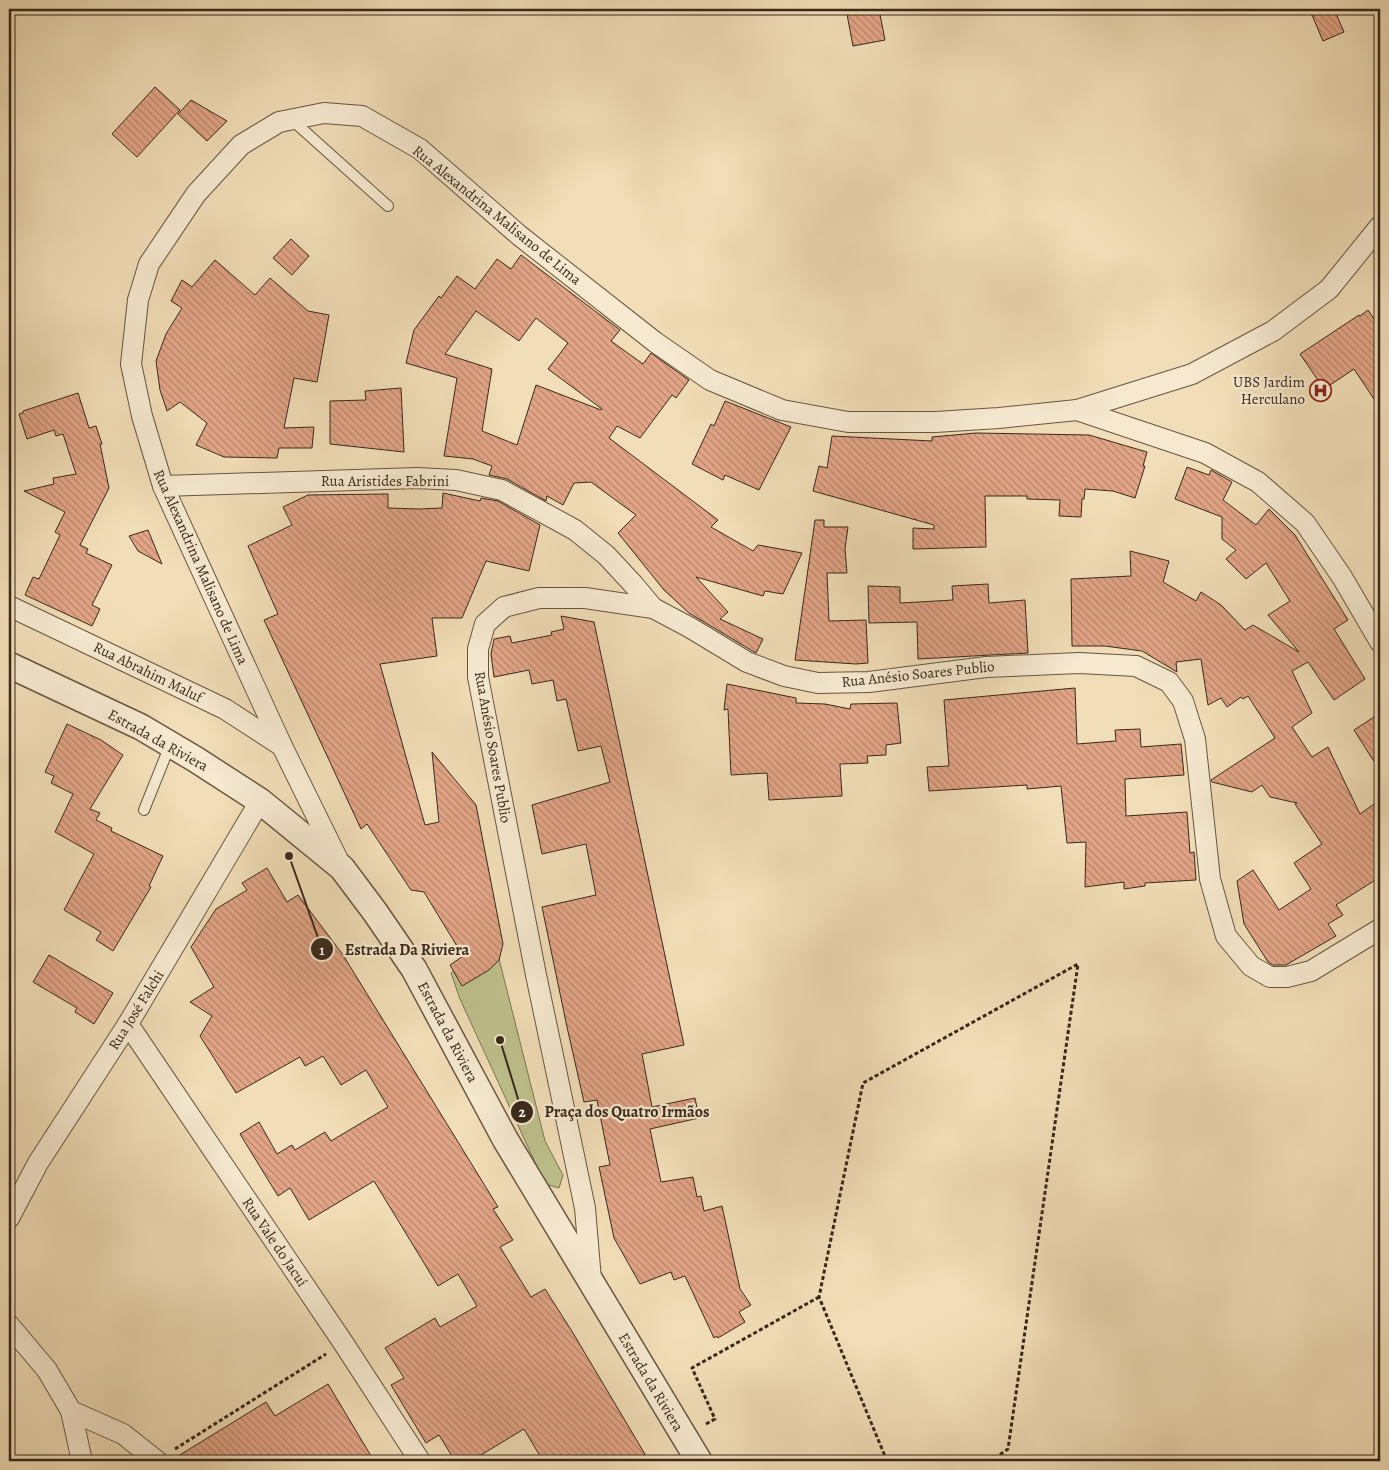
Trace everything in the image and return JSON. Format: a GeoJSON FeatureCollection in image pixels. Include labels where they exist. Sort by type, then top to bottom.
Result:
{"type":"FeatureCollection","features":[{"type":"Feature","properties":{"kind":"street","name":"Rua Alexandrina Malisano de Lima"},"geometry":{"type":"LineString","coordinates":[[342,868],[282,746],[163,486],[142,416],[131,364],[138,300],[148,264],[196,194],[241,146],[279,122],[324,112],[362,116],[420,149],[520,236],[654,342],[710,380],[782,410],[848,422],[944,422],[1077,410],[1192,374],[1273,331],[1329,289],[1380,227]]}},
{"type":"Feature","properties":{"kind":"street"},"geometry":{"type":"LineString","coordinates":[[1077,410],[1205,454],[1258,482],[1305,523],[1342,577],[1380,642]]}},
{"type":"Feature","properties":{"kind":"street","name":"Rua Aristides Fabrini"},"geometry":{"type":"LineString","coordinates":[[163,486],[417,478],[456,480],[502,490],[574,530],[606,555],[653,608]]}},
{"type":"Feature","properties":{"kind":"street","name":"Rua Anésio Soares Publio"},"geometry":{"type":"LineString","coordinates":[[591,1284],[585,1208],[536,975],[478,677],[478,649],[485,624],[504,607],[539,598],[585,598],[653,608],[747,662],[784,676],[818,683],[869,682],[986,666],[1079,663],[1136,666],[1169,682],[1183,701],[1195,739],[1210,879],[1226,936],[1250,966],[1270,977],[1287,977],[1311,971],[1380,929]]}},
{"type":"Feature","properties":{"kind":"street","name":"Rua Abrahim Maluf"},"geometry":{"type":"LineString","coordinates":[[9,606],[225,709],[282,746]]}},
{"type":"Feature","properties":{"kind":"street","name":"Estrada da Riviera"},"geometry":{"type":"LineString","coordinates":[[9,666],[141,727],[260,801],[342,868],[414,969],[505,1139],[698,1461]]}},
{"type":"Feature","properties":{"kind":"street","name":"Rua José Falchi"},"geometry":{"type":"LineString","coordinates":[[10,1212],[38,1163],[128,1024],[260,801]]}},
{"type":"Feature","properties":{"kind":"street","name":"Rua Vale do Jacuí"},"geometry":{"type":"LineString","coordinates":[[128,1024],[344,1344],[420,1461]]}},
{"type":"Feature","properties":{"kind":"street"},"geometry":{"type":"LineString","coordinates":[[9,1325],[47,1370],[71,1411],[82,1461]]}},
{"type":"Feature","properties":{"kind":"street"},"geometry":{"type":"LineString","coordinates":[[71,1411],[123,1434],[156,1461]]}},
{"type":"Feature","properties":{"kind":"lane"},"geometry":{"type":"LineString","coordinates":[[291,119],[388,206]]}},
{"type":"Feature","properties":{"kind":"lane"},"geometry":{"type":"LineString","coordinates":[[144,810],[170,745]]}},
{"type":"Feature","properties":{"kind":"path"},"geometry":{"type":"LineString","coordinates":[[887,1461],[819,1297],[863,1083],[1078,964],[1008,1449],[990,1461]]}},
{"type":"Feature","properties":{"kind":"path"},"geometry":{"type":"LineString","coordinates":[[715,1419],[692,1368],[819,1297]]}},
{"type":"Feature","properties":{"kind":"path"},"geometry":{"type":"LineString","coordinates":[[156,1461],[344,1344]]}},
{"type":"Feature","properties":{"kind":"green space"},"geometry":{"type":"Polygon","coordinates":[[[495,943],[545,1141],[563,1175],[559,1188],[545,1184],[460,999],[451,973],[495,943]]]}},
{"type":"Feature","properties":{"kind":"building"},"geometry":{"type":"Polygon","coordinates":[[[846,9],[879,9],[885,40],[853,46],[846,9]]]}},
{"type":"Feature","properties":{"kind":"building"},"geometry":{"type":"Polygon","coordinates":[[[1326,9],[1334,9],[1344,32],[1323,41],[1312,15],[1326,9]]]}},
{"type":"Feature","properties":{"kind":"building"},"geometry":{"type":"Polygon","coordinates":[[[155,87],[180,110],[137,157],[112,134],[155,87]]]}},
{"type":"Feature","properties":{"kind":"building"},"geometry":{"type":"Polygon","coordinates":[[[191,100],[227,121],[207,141],[178,114],[191,100]]]}},
{"type":"Feature","properties":{"kind":"building"},"geometry":{"type":"Polygon","coordinates":[[[291,239],[309,256],[292,275],[273,258],[291,239]]]}},
{"type":"Feature","properties":{"kind":"building"},"geometry":{"type":"Polygon","coordinates":[[[521,255],[620,330],[611,341],[643,364],[651,353],[689,380],[676,398],[672,395],[640,438],[617,426],[609,438],[718,520],[711,527],[753,551],[758,545],[802,553],[783,594],[765,591],[763,596],[696,577],[728,612],[720,619],[763,639],[756,653],[689,613],[664,590],[618,533],[636,515],[591,482],[574,483],[563,505],[547,496],[546,501],[507,479],[489,475],[492,466],[473,459],[444,456],[457,378],[406,363],[414,330],[439,296],[441,298],[457,276],[475,289],[497,259],[511,269],[521,255]],[[476,311],[445,354],[492,369],[482,431],[517,445],[536,385],[602,409],[548,369],[568,343],[536,318],[519,341],[476,311]]]}},
{"type":"Feature","properties":{"kind":"building"},"geometry":{"type":"Polygon","coordinates":[[[215,260],[255,295],[270,278],[308,311],[329,315],[317,382],[294,378],[284,428],[314,427],[312,448],[279,448],[277,458],[224,457],[196,445],[207,423],[180,402],[167,411],[160,390],[156,361],[166,334],[182,308],[171,301],[182,280],[192,287],[215,260]]]}},
{"type":"Feature","properties":{"kind":"building"},"geometry":{"type":"Polygon","coordinates":[[[1368,310],[1380,328],[1380,408],[1354,369],[1324,389],[1300,354],[1368,310]]]}},
{"type":"Feature","properties":{"kind":"building"},"geometry":{"type":"Polygon","coordinates":[[[401,388],[404,452],[330,444],[330,401],[366,400],[365,391],[401,388]]]}},
{"type":"Feature","properties":{"kind":"building"},"geometry":{"type":"Polygon","coordinates":[[[78,393],[89,428],[96,426],[102,444],[100,444],[109,488],[80,545],[88,549],[86,553],[112,565],[92,605],[100,609],[92,626],[25,595],[33,577],[39,579],[60,535],[55,532],[65,512],[24,491],[54,484],[53,478],[76,474],[63,434],[56,436],[54,430],[27,439],[19,414],[78,393]]]}},
{"type":"Feature","properties":{"kind":"building"},"geometry":{"type":"Polygon","coordinates":[[[725,401],[791,427],[759,490],[725,475],[723,480],[692,464],[711,424],[714,426],[725,401]]]}},
{"type":"Feature","properties":{"kind":"building"},"geometry":{"type":"Polygon","coordinates":[[[976,433],[1089,435],[1147,452],[1143,466],[1145,466],[1135,498],[1113,491],[1085,489],[1084,499],[1082,499],[1081,517],[1059,516],[1060,500],[1027,499],[1027,496],[985,496],[986,547],[913,549],[913,528],[934,529],[934,525],[813,491],[819,466],[827,468],[832,436],[932,441],[932,437],[976,433]]]}},
{"type":"Feature","properties":{"kind":"building"},"geometry":{"type":"Polygon","coordinates":[[[1187,467],[1209,475],[1211,470],[1232,482],[1223,500],[1256,525],[1269,509],[1295,535],[1348,620],[1334,629],[1365,679],[1334,700],[1308,662],[1292,671],[1312,713],[1292,727],[1312,757],[1328,747],[1360,814],[1380,800],[1380,877],[1336,905],[1343,915],[1328,924],[1336,936],[1286,965],[1273,965],[1268,962],[1244,924],[1237,881],[1253,870],[1279,910],[1311,889],[1294,863],[1322,844],[1295,804],[1297,803],[1270,797],[1262,785],[1252,792],[1212,782],[1211,780],[1275,738],[1248,696],[1243,699],[1241,697],[1227,707],[1221,698],[1208,705],[1201,659],[1176,662],[1177,672],[1142,651],[1105,646],[1072,646],[1071,579],[1131,576],[1130,551],[1169,561],[1163,582],[1196,601],[1201,592],[1221,605],[1245,630],[1253,625],[1299,652],[1268,615],[1290,601],[1266,563],[1246,579],[1226,559],[1236,550],[1222,539],[1222,517],[1175,499],[1187,467]]]}},
{"type":"Feature","properties":{"kind":"building"},"geometry":{"type":"Polygon","coordinates":[[[443,493],[480,501],[481,498],[498,501],[540,525],[529,571],[486,561],[462,618],[432,618],[437,656],[380,664],[425,825],[439,822],[432,752],[476,805],[503,944],[499,960],[489,970],[462,986],[450,965],[463,956],[424,892],[411,890],[367,824],[361,829],[264,620],[278,614],[248,546],[292,525],[283,507],[308,495],[388,494],[388,508],[419,509],[442,508],[443,493]]]}},
{"type":"Feature","properties":{"kind":"building"},"geometry":{"type":"Polygon","coordinates":[[[815,520],[824,520],[824,527],[848,527],[845,549],[847,573],[827,573],[829,621],[866,620],[868,663],[795,660],[815,520]]]}},
{"type":"Feature","properties":{"kind":"building"},"geometry":{"type":"Polygon","coordinates":[[[148,530],[162,564],[138,551],[129,536],[148,530]]]}},
{"type":"Feature","properties":{"kind":"building"},"geometry":{"type":"Polygon","coordinates":[[[988,584],[989,603],[1025,600],[1028,653],[918,659],[917,622],[869,623],[868,586],[900,587],[900,603],[953,600],[952,586],[988,584]]]}},
{"type":"Feature","properties":{"kind":"building"},"geometry":{"type":"Polygon","coordinates":[[[561,616],[594,622],[684,1045],[642,1054],[652,1107],[695,1098],[699,1118],[650,1129],[661,1182],[693,1177],[697,1197],[701,1196],[704,1211],[722,1206],[740,1289],[751,1305],[739,1312],[745,1322],[718,1338],[717,1336],[714,1338],[685,1276],[674,1280],[671,1272],[640,1284],[614,1238],[599,1167],[610,1165],[597,1100],[584,1102],[567,1027],[542,907],[596,895],[586,844],[542,854],[532,805],[610,782],[601,746],[578,751],[566,699],[557,701],[553,680],[532,684],[529,670],[494,677],[491,654],[494,639],[510,636],[512,643],[552,635],[551,632],[564,629],[561,616]]]}},
{"type":"Feature","properties":{"kind":"building"},"geometry":{"type":"Polygon","coordinates":[[[727,684],[796,698],[796,703],[825,704],[850,709],[851,704],[897,703],[901,743],[886,745],[886,755],[867,756],[868,763],[840,764],[842,796],[769,800],[767,773],[731,775],[728,709],[724,710],[727,684]]]}},
{"type":"Feature","properties":{"kind":"building"},"geometry":{"type":"Polygon","coordinates":[[[1075,688],[1077,744],[1116,741],[1115,730],[1140,729],[1141,747],[1181,744],[1184,775],[1125,779],[1126,816],[1187,812],[1190,853],[1194,852],[1196,880],[1145,883],[1145,886],[1124,889],[1124,882],[1085,887],[1086,842],[1067,843],[1061,786],[1027,789],[1027,785],[929,791],[927,767],[949,766],[944,700],[1075,688]]]}},
{"type":"Feature","properties":{"kind":"building"},"geometry":{"type":"Polygon","coordinates":[[[1380,713],[1380,771],[1354,730],[1380,713]]]}},
{"type":"Feature","properties":{"kind":"building"},"geometry":{"type":"Polygon","coordinates":[[[67,724],[101,740],[123,755],[90,809],[100,813],[96,820],[112,828],[111,831],[163,856],[149,886],[151,887],[113,951],[96,940],[101,932],[64,910],[94,854],[55,832],[73,794],[51,783],[54,776],[45,772],[67,724]]]}},
{"type":"Feature","properties":{"kind":"building"},"geometry":{"type":"Polygon","coordinates":[[[267,868],[287,902],[298,895],[343,955],[498,1207],[493,1209],[513,1240],[500,1247],[531,1297],[545,1289],[649,1461],[543,1461],[524,1429],[471,1461],[455,1461],[439,1435],[426,1443],[391,1385],[404,1378],[385,1348],[435,1318],[440,1327],[477,1306],[458,1274],[438,1286],[374,1181],[309,1220],[290,1188],[278,1196],[240,1134],[259,1122],[277,1154],[292,1145],[295,1150],[325,1132],[331,1141],[388,1107],[366,1070],[341,1085],[323,1056],[305,1066],[300,1057],[236,1093],[200,1036],[212,1016],[190,1002],[214,987],[191,947],[216,909],[247,890],[242,883],[267,868]]]}},
{"type":"Feature","properties":{"kind":"building"},"geometry":{"type":"Polygon","coordinates":[[[49,955],[113,993],[94,1024],[75,1012],[77,1008],[33,982],[49,955]]]}},
{"type":"Feature","properties":{"kind":"building"},"geometry":{"type":"Polygon","coordinates":[[[328,1384],[374,1461],[170,1461],[266,1402],[275,1416],[328,1384]]]}},
{"type":"Feature","properties":{"kind":"place","name":"UBS Jardim Herculano"},"geometry":{"type":"Point","coordinates":[1321,391]}},
{"type":"Feature","properties":{"kind":"place","name":"Estrada Da Riviera"},"geometry":{"type":"Point","coordinates":[289,856]}},
{"type":"Feature","properties":{"kind":"place","name":"Praça dos Quatro Irmãos"},"geometry":{"type":"Point","coordinates":[500,1040]}}]}
